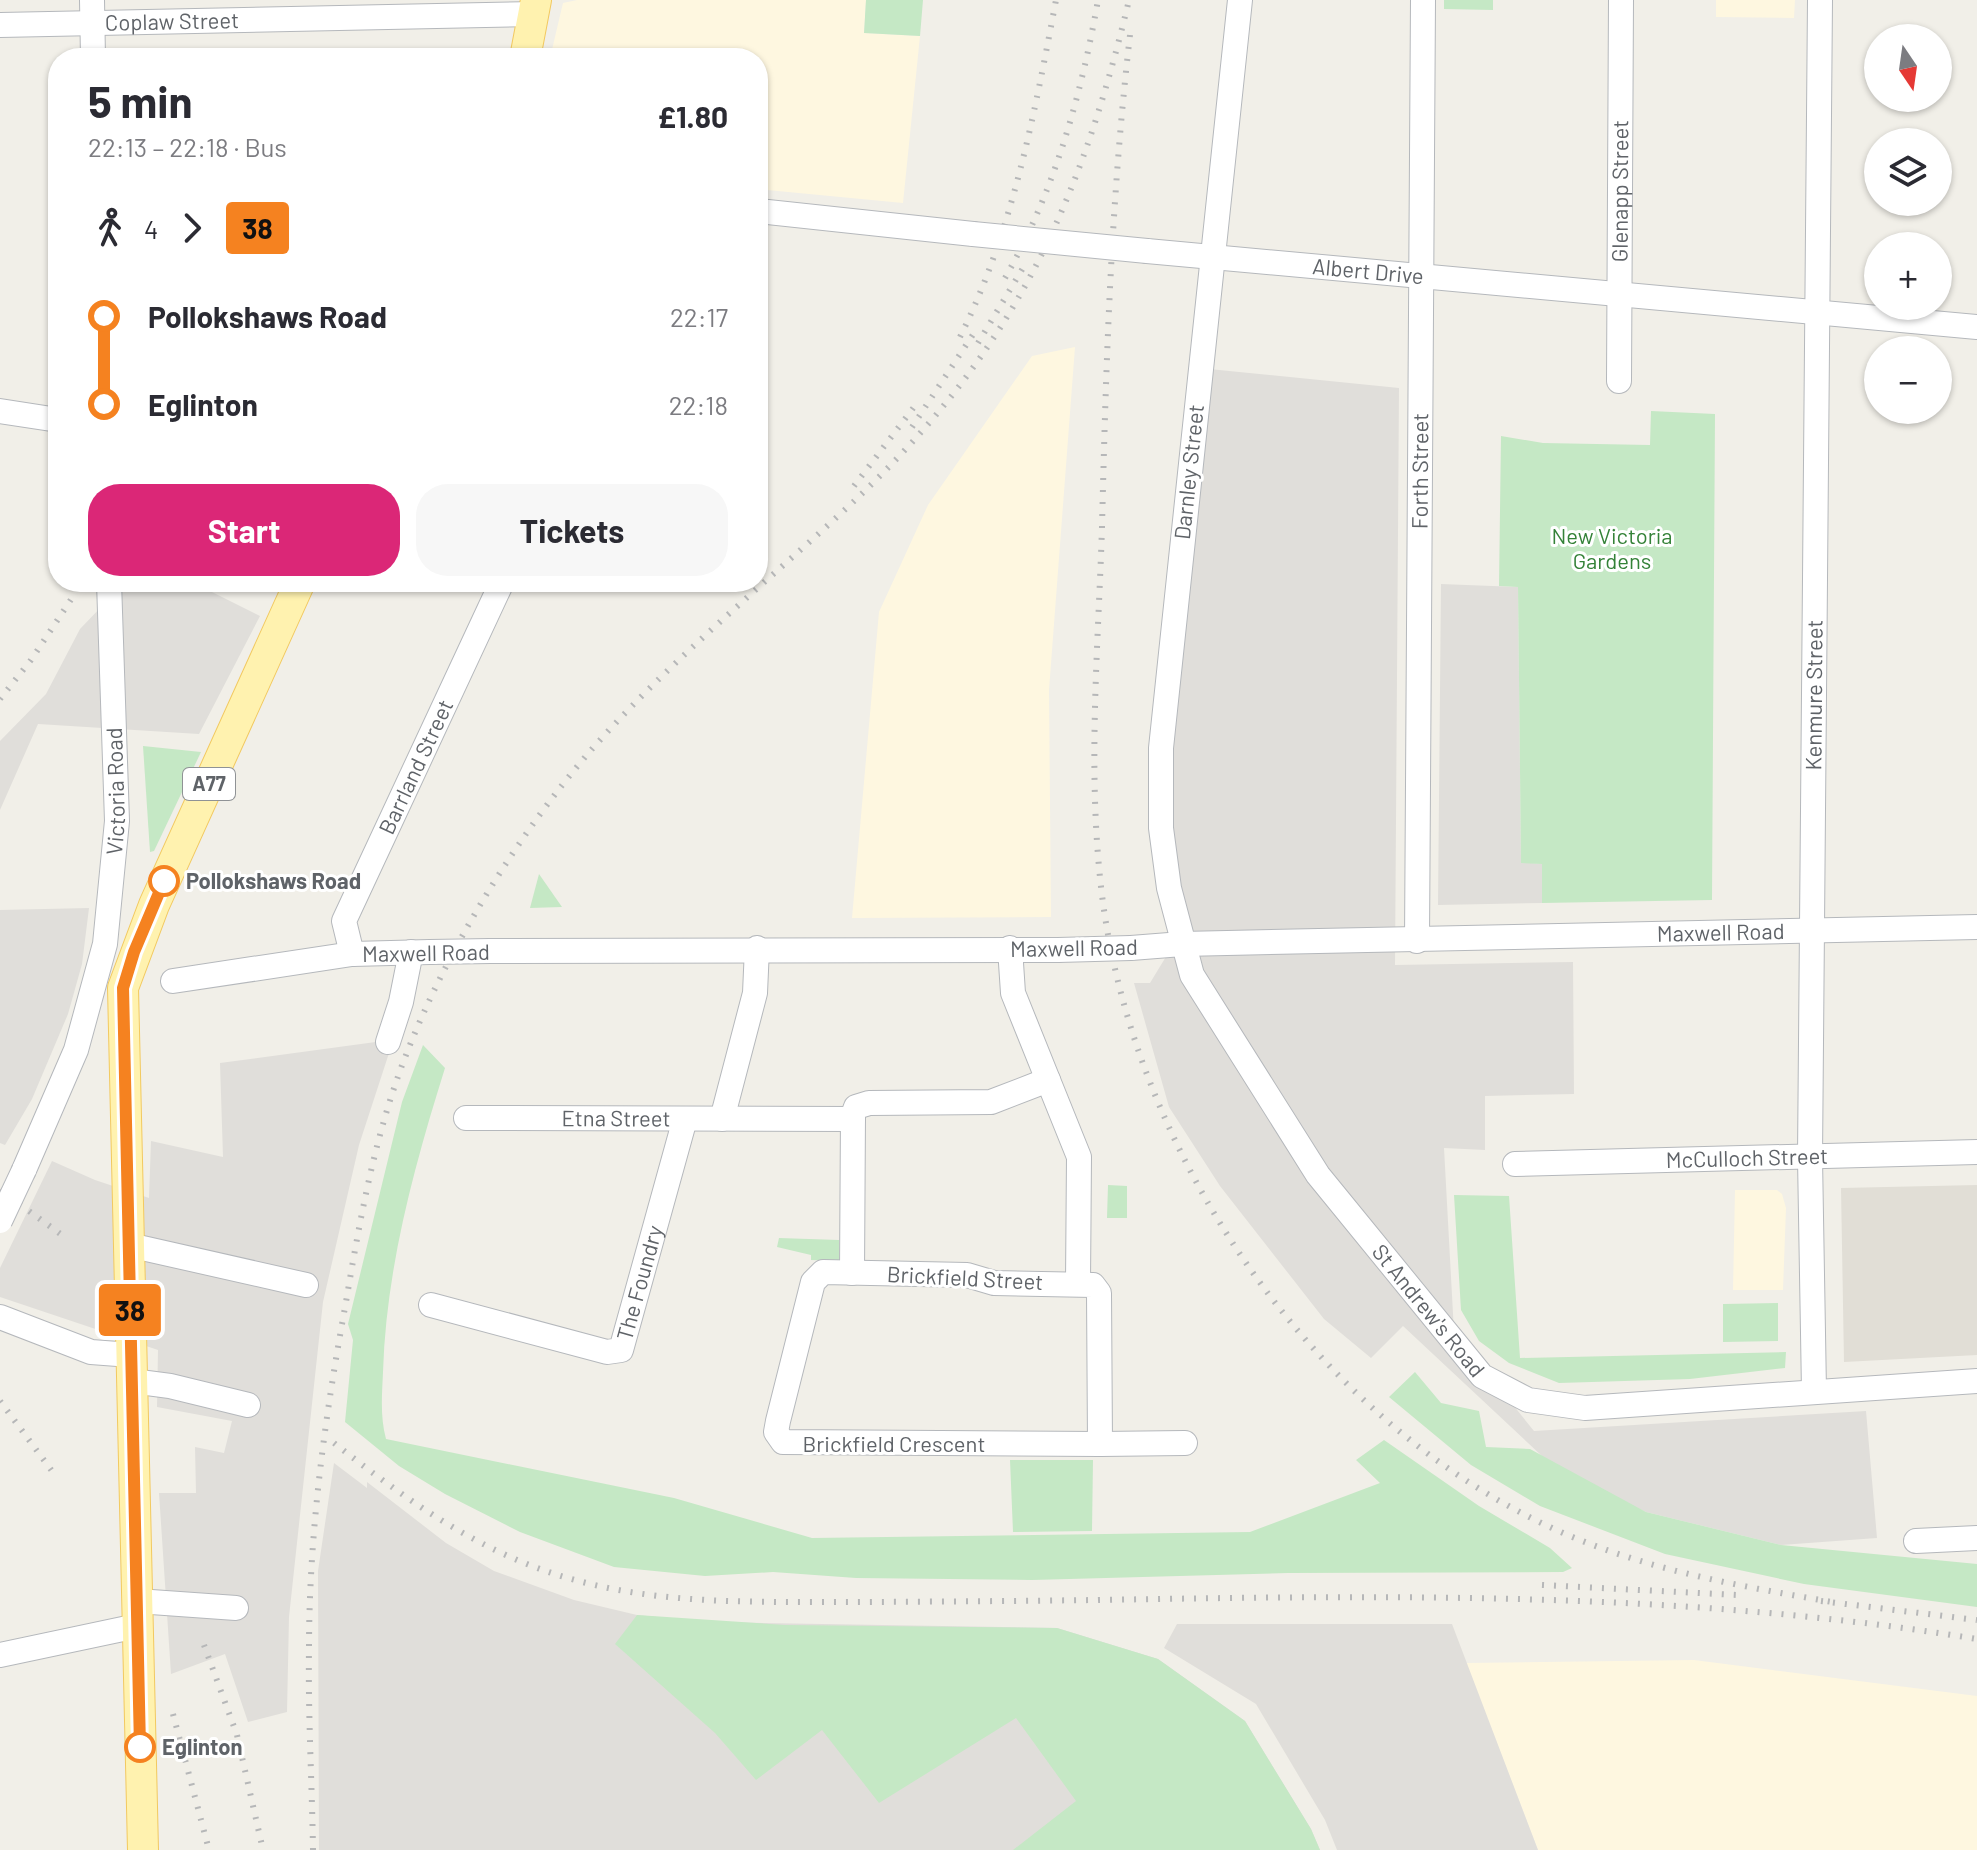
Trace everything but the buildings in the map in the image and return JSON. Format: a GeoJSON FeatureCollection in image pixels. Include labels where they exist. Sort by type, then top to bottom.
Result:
{"type":"FeatureCollection","features":[{"type":"Feature","properties":{"kind":"main road"},"geometry":{"type":"LineString","coordinates":[[527,48],[536,7]]}},
{"type":"Feature","properties":{"kind":"main road","name":"A77"},"geometry":{"type":"LineString","coordinates":[[143,1850],[123,988],[149,916],[295,592]]}},
{"type":"Feature","properties":{"kind":"street","name":"Darnley Street"},"geometry":{"type":"LineString","coordinates":[[1182,944],[1169,888],[1161,828],[1161,748],[1240,0]]}},
{"type":"Feature","properties":{"kind":"street","name":"Forth Street"},"geometry":{"type":"LineString","coordinates":[[1417,941],[1423,0]]}},
{"type":"Feature","properties":{"kind":"street","name":"Glenapp Street"},"geometry":{"type":"LineString","coordinates":[[1619,381],[1621,0]]}},
{"type":"Feature","properties":{"kind":"street","name":"Kenmure Street"},"geometry":{"type":"LineString","coordinates":[[1814,1391],[1810,1158],[1820,0]]}},
{"type":"Feature","properties":{"kind":"street","name":"Coplaw Street"},"geometry":{"type":"LineString","coordinates":[[0,25],[92,12],[536,7]]}},
{"type":"Feature","properties":{"kind":"street"},"geometry":{"type":"LineString","coordinates":[[92,12],[93,48]]}},
{"type":"Feature","properties":{"kind":"street","name":"Albert Drive"},"geometry":{"type":"LineString","coordinates":[[768,212],[1147,251],[1977,327]]}},
{"type":"Feature","properties":{"kind":"street"},"geometry":{"type":"LineString","coordinates":[[0,411],[48,418]]}},
{"type":"Feature","properties":{"kind":"street","name":"Victoria Road"},"geometry":{"type":"LineString","coordinates":[[0,1221],[62,1088],[105,944],[117,836],[109,592]]}},
{"type":"Feature","properties":{"kind":"street","name":"Barrland Street"},"geometry":{"type":"LineString","coordinates":[[352,954],[344,921],[497,592]]}},
{"type":"Feature","properties":{"kind":"street","name":"Maxwell Road"},"geometry":{"type":"LineString","coordinates":[[173,981],[352,954],[757,948],[1058,950],[1182,944],[1977,927]]}},
{"type":"Feature","properties":{"kind":"street","name":"St Andrew's Road"},"geometry":{"type":"LineString","coordinates":[[1182,944],[1192,975],[1318,1175],[1482,1376],[1528,1400],[1585,1408],[1977,1381]]}},
{"type":"Feature","properties":{"kind":"street"},"geometry":{"type":"LineString","coordinates":[[722,1119],[755,993],[757,948]]}},
{"type":"Feature","properties":{"kind":"street"},"geometry":{"type":"LineString","coordinates":[[1010,948],[1013,993],[1079,1157],[1078,1283],[1093,1285],[1099,1293],[1100,1444]]}},
{"type":"Feature","properties":{"kind":"street"},"geometry":{"type":"LineString","coordinates":[[388,1042],[420,952]]}},
{"type":"Feature","properties":{"kind":"street"},"geometry":{"type":"LineString","coordinates":[[852,1273],[855,1109],[861,1104],[991,1102],[1048,1080]]}},
{"type":"Feature","properties":{"kind":"street","name":"Etna Street"},"geometry":{"type":"LineString","coordinates":[[466,1118],[853,1119]]}},
{"type":"Feature","properties":{"kind":"street","name":"The Foundry"},"geometry":{"type":"LineString","coordinates":[[431,1305],[607,1352],[621,1350],[685,1119]]}},
{"type":"Feature","properties":{"kind":"street","name":"McCulloch Street"},"geometry":{"type":"LineString","coordinates":[[1515,1164],[1977,1152]]}},
{"type":"Feature","properties":{"kind":"street"},"geometry":{"type":"LineString","coordinates":[[129,1245],[306,1285]]}},
{"type":"Feature","properties":{"kind":"street","name":"Brickfield Crescent"},"geometry":{"type":"LineString","coordinates":[[852,1273],[823,1272],[813,1282],[778,1421],[776,1432],[783,1442],[1185,1443]]}},
{"type":"Feature","properties":{"kind":"street","name":"Brickfield Street"},"geometry":{"type":"LineString","coordinates":[[852,1273],[967,1275],[994,1283],[1078,1283]]}},
{"type":"Feature","properties":{"kind":"street"},"geometry":{"type":"LineString","coordinates":[[0,1317],[170,1386],[248,1405]]}},
{"type":"Feature","properties":{"kind":"street"},"geometry":{"type":"LineString","coordinates":[[1916,1541],[1977,1538]]}},
{"type":"Feature","properties":{"kind":"street"},"geometry":{"type":"LineString","coordinates":[[0,1655],[137,1613],[236,1608]]}},
{"type":"Feature","properties":{"kind":"shaded area"},"geometry":{"type":"Polygon","coordinates":[[[577,0],[866,0],[864,33],[920,36],[903,203],[768,190],[768,48],[552,48],[563,3],[577,0]]]}},
{"type":"Feature","properties":{"kind":"shaded area"},"geometry":{"type":"Polygon","coordinates":[[[1716,0],[1795,0],[1794,18],[1716,17],[1716,0]]]}},
{"type":"Feature","properties":{"kind":"shaded area"},"geometry":{"type":"Polygon","coordinates":[[[1075,347],[1049,690],[1051,917],[852,918],[879,612],[928,505],[1032,356],[1075,347]]]}},
{"type":"Feature","properties":{"kind":"shaded area"},"geometry":{"type":"Polygon","coordinates":[[[1209,369],[1399,388],[1395,965],[1573,962],[1574,1094],[1485,1096],[1485,1150],[1444,1148],[1454,1332],[1534,1431],[1866,1411],[1877,1538],[1781,1545],[1646,1512],[1558,1471],[1403,1326],[1371,1358],[1324,1319],[1220,1186],[1169,1107],[1134,983],[1150,983],[1184,927],[1162,829],[1209,369]]]}},
{"type":"Feature","properties":{"kind":"shaded area"},"geometry":{"type":"Polygon","coordinates":[[[1441,584],[1518,587],[1521,862],[1542,864],[1542,903],[1438,905],[1441,584]]]}},
{"type":"Feature","properties":{"kind":"shaded area"},"geometry":{"type":"Polygon","coordinates":[[[115,592],[212,592],[260,616],[199,734],[38,724],[0,810],[0,741],[46,694],[80,629],[115,592]]]}},
{"type":"Feature","properties":{"kind":"shaded area"},"geometry":{"type":"Polygon","coordinates":[[[89,908],[82,964],[68,1014],[32,1099],[5,1145],[0,1143],[0,910],[89,908]]]}},
{"type":"Feature","properties":{"kind":"shaded area"},"geometry":{"type":"Polygon","coordinates":[[[383,1041],[390,1050],[359,1145],[323,1302],[289,1617],[287,1712],[248,1722],[225,1654],[171,1674],[159,1493],[196,1493],[195,1447],[224,1453],[232,1421],[157,1407],[158,1350],[0,1297],[0,1268],[52,1161],[95,1180],[149,1198],[151,1141],[223,1157],[220,1063],[383,1041]]]}},
{"type":"Feature","properties":{"kind":"shaded area"},"geometry":{"type":"Polygon","coordinates":[[[1977,1185],[1977,1355],[1844,1362],[1841,1188],[1977,1185]]]}},
{"type":"Feature","properties":{"kind":"shaded area"},"geometry":{"type":"Polygon","coordinates":[[[1735,1190],[1777,1190],[1782,1194],[1786,1208],[1783,1290],[1733,1290],[1735,1190]]]}},
{"type":"Feature","properties":{"kind":"shaded area"},"geometry":{"type":"Polygon","coordinates":[[[334,1463],[367,1488],[367,1482],[446,1543],[494,1571],[574,1600],[637,1615],[708,1622],[1057,1628],[1158,1659],[1245,1721],[1311,1829],[1320,1850],[319,1850],[318,1571],[334,1463]]]}},
{"type":"Feature","properties":{"kind":"shaded area"},"geometry":{"type":"Polygon","coordinates":[[[1177,1624],[1452,1624],[1538,1850],[1337,1850],[1325,1820],[1256,1704],[1164,1648],[1177,1624]]]}},
{"type":"Feature","properties":{"kind":"shaded area"},"geometry":{"type":"Polygon","coordinates":[[[1694,1660],[1977,1696],[1977,1850],[1538,1850],[1466,1663],[1694,1660]]]}},
{"type":"Feature","properties":{"kind":"green space"},"geometry":{"type":"Polygon","coordinates":[[[866,0],[923,0],[920,36],[864,33],[866,0]]]}},
{"type":"Feature","properties":{"kind":"green space"},"geometry":{"type":"Polygon","coordinates":[[[1444,0],[1493,0],[1493,10],[1444,9],[1444,0]]]}},
{"type":"Feature","properties":{"kind":"green space","name":"New Victoria Gardens"},"geometry":{"type":"Polygon","coordinates":[[[1651,411],[1715,414],[1712,900],[1542,903],[1542,864],[1521,863],[1518,587],[1499,586],[1501,436],[1543,443],[1650,445],[1651,411]]]}},
{"type":"Feature","properties":{"kind":"green space"},"geometry":{"type":"Polygon","coordinates":[[[143,746],[201,752],[154,851],[150,852],[143,746]]]}},
{"type":"Feature","properties":{"kind":"green space"},"geometry":{"type":"Polygon","coordinates":[[[539,874],[562,907],[530,908],[539,874]]]}},
{"type":"Feature","properties":{"kind":"green space"},"geometry":{"type":"Polygon","coordinates":[[[423,1045],[445,1068],[413,1181],[396,1257],[385,1333],[382,1398],[386,1439],[674,1498],[812,1538],[1250,1532],[1380,1483],[1356,1460],[1384,1440],[1479,1506],[1550,1548],[1572,1568],[1563,1572],[1288,1573],[1032,1580],[856,1578],[773,1572],[705,1576],[614,1567],[520,1532],[445,1494],[399,1466],[345,1422],[353,1340],[348,1324],[402,1102],[423,1045]]]}},
{"type":"Feature","properties":{"kind":"green space"},"geometry":{"type":"Polygon","coordinates":[[[1108,1185],[1127,1186],[1127,1218],[1107,1218],[1108,1185]]]}},
{"type":"Feature","properties":{"kind":"green space"},"geometry":{"type":"Polygon","coordinates":[[[1454,1195],[1509,1196],[1520,1358],[1786,1352],[1785,1368],[1690,1379],[1559,1383],[1509,1363],[1479,1341],[1461,1310],[1454,1195]]]}},
{"type":"Feature","properties":{"kind":"green space"},"geometry":{"type":"Polygon","coordinates":[[[779,1238],[839,1240],[839,1261],[811,1260],[811,1255],[777,1247],[779,1238]]]}},
{"type":"Feature","properties":{"kind":"green space"},"geometry":{"type":"Polygon","coordinates":[[[1778,1303],[1778,1341],[1723,1342],[1723,1304],[1778,1303]]]}},
{"type":"Feature","properties":{"kind":"green space"},"geometry":{"type":"Polygon","coordinates":[[[1415,1372],[1441,1403],[1479,1411],[1486,1447],[1530,1449],[1646,1512],[1781,1545],[1977,1564],[1977,1607],[1804,1584],[1665,1554],[1540,1506],[1471,1465],[1389,1397],[1415,1372]]]}},
{"type":"Feature","properties":{"kind":"green space"},"geometry":{"type":"Polygon","coordinates":[[[1010,1460],[1093,1460],[1092,1531],[1013,1532],[1010,1460]]]}},
{"type":"Feature","properties":{"kind":"green space"},"geometry":{"type":"Polygon","coordinates":[[[637,1615],[785,1625],[1057,1628],[1158,1659],[1245,1721],[1311,1829],[1320,1850],[1013,1850],[1076,1801],[1016,1718],[879,1803],[822,1730],[756,1780],[715,1733],[615,1644],[637,1615]]]}},
{"type":"Feature","properties":{"kind":"railway"},"geometry":{"type":"LineString","coordinates":[[960,337],[994,256],[1020,172],[1056,0]]}},
{"type":"Feature","properties":{"kind":"railway"},"geometry":{"type":"LineString","coordinates":[[1005,278],[1038,212],[1064,143],[1098,0]]}},
{"type":"Feature","properties":{"kind":"railway"},"geometry":{"type":"LineString","coordinates":[[768,579],[897,459],[947,401],[990,343],[1027,282],[1058,219],[1085,151],[1129,0]]}},
{"type":"Feature","properties":{"kind":"railway"},"geometry":{"type":"LineString","coordinates":[[1130,35],[1114,219],[1094,767],[1104,910],[1125,1008],[1159,1104],[1204,1197],[1261,1284],[1327,1363],[1402,1434],[1485,1492],[1575,1538],[1670,1569],[1832,1602]]}},
{"type":"Feature","properties":{"kind":"railway"},"geometry":{"type":"LineString","coordinates":[[978,343],[1023,268]]}},
{"type":"Feature","properties":{"kind":"railway"},"geometry":{"type":"LineString","coordinates":[[912,427],[978,327]]}},
{"type":"Feature","properties":{"kind":"railway"},"geometry":{"type":"LineString","coordinates":[[854,486],[914,407]]}},
{"type":"Feature","properties":{"kind":"railway"},"geometry":{"type":"LineString","coordinates":[[313,1850],[309,1699],[315,1518],[325,1431],[351,1271],[370,1177],[395,1085],[423,1015],[463,934],[537,818],[564,782],[621,718],[754,592]]}},
{"type":"Feature","properties":{"kind":"railway"},"geometry":{"type":"LineString","coordinates":[[0,699],[31,660],[74,595]]}},
{"type":"Feature","properties":{"kind":"railway"},"geometry":{"type":"LineString","coordinates":[[0,1190],[66,1238]]}},
{"type":"Feature","properties":{"kind":"railway"},"geometry":{"type":"LineString","coordinates":[[0,1401],[52,1471]]}},
{"type":"Feature","properties":{"kind":"railway"},"geometry":{"type":"LineString","coordinates":[[334,1443],[447,1524],[509,1556],[606,1588],[669,1597],[795,1602],[1319,1597],[1538,1600],[1757,1612],[1867,1623],[1977,1639]]}},
{"type":"Feature","properties":{"kind":"railway"},"geometry":{"type":"LineString","coordinates":[[1542,1585],[1738,1595]]}},
{"type":"Feature","properties":{"kind":"railway"},"geometry":{"type":"LineString","coordinates":[[1821,1601],[1977,1620]]}},
{"type":"Feature","properties":{"kind":"railway"},"geometry":{"type":"LineString","coordinates":[[204,1645],[237,1735],[263,1850]]}},
{"type":"Feature","properties":{"kind":"railway"},"geometry":{"type":"LineString","coordinates":[[173,1714],[209,1850]]}},
{"type":"Feature","properties":{"kind":"bus line","name":"38"},"geometry":{"type":"LineString","coordinates":[[140,1747],[123,988],[134,952],[164,881]]}},
{"type":"Feature","properties":{"kind":"place","name":"Pollokshaws Road"},"geometry":{"type":"Point","coordinates":[164,881]}},
{"type":"Feature","properties":{"kind":"place","name":"Eglinton"},"geometry":{"type":"Point","coordinates":[140,1747]}}]}
